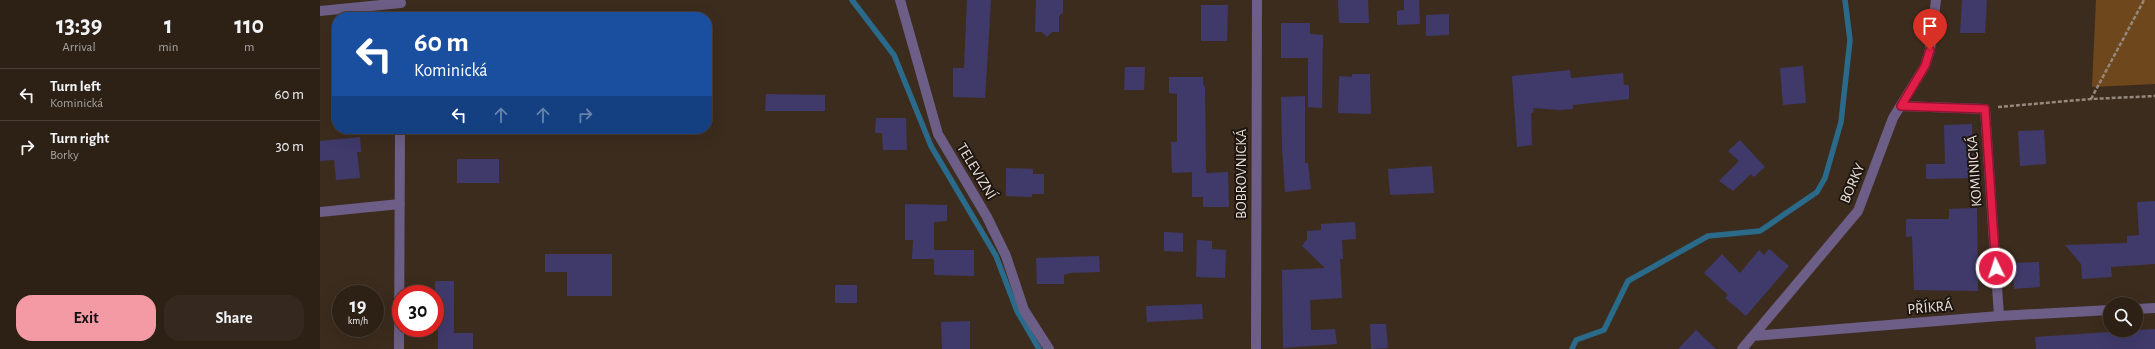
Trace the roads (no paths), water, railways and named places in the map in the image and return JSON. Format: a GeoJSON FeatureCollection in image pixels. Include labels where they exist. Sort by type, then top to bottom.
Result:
{"type":"FeatureCollection","features":[{"type":"Feature","properties":{"kind":"street","name":"TELEVIZNÍ"},"geometry":{"type":"LineString","coordinates":[[900,0],[938,134],[987,217],[1006,256],[1024,310],[1049,349]]}},
{"type":"Feature","properties":{"kind":"street","name":"BOBROVNICKÁ"},"geometry":{"type":"LineString","coordinates":[[1256,349],[1257,0]]}},
{"type":"Feature","properties":{"kind":"street","name":"BORKY"},"geometry":{"type":"LineString","coordinates":[[1742,349],[1858,211],[1893,118],[1925,66],[1930,50],[1936,0]]}},
{"type":"Feature","properties":{"kind":"street"},"geometry":{"type":"LineString","coordinates":[[320,11],[401,3]]}},
{"type":"Feature","properties":{"kind":"street","name":"KOMINICKÁ"},"geometry":{"type":"LineString","coordinates":[[1901,106],[1985,109],[1999,316]]}},
{"type":"Feature","properties":{"kind":"street"},"geometry":{"type":"LineString","coordinates":[[399,349],[400,134]]}},
{"type":"Feature","properties":{"kind":"street"},"geometry":{"type":"LineString","coordinates":[[320,212],[400,204]]}},
{"type":"Feature","properties":{"kind":"street"},"geometry":{"type":"LineString","coordinates":[[2143,309],[2155,308]]}},
{"type":"Feature","properties":{"kind":"street","name":"PŘÍKRÁ"},"geometry":{"type":"LineString","coordinates":[[1753,336],[1999,316],[2103,310]]}},
{"type":"Feature","properties":{"kind":"waterway"},"geometry":{"type":"LineString","coordinates":[[852,0],[894,55],[931,146],[996,256],[1017,311],[1039,349]]}},
{"type":"Feature","properties":{"kind":"waterway"},"geometry":{"type":"LineString","coordinates":[[1572,349],[1576,340],[1604,330],[1628,281],[1708,236],[1760,231],[1817,192],[1825,178],[1841,122],[1850,40],[1845,0]]}}]}
